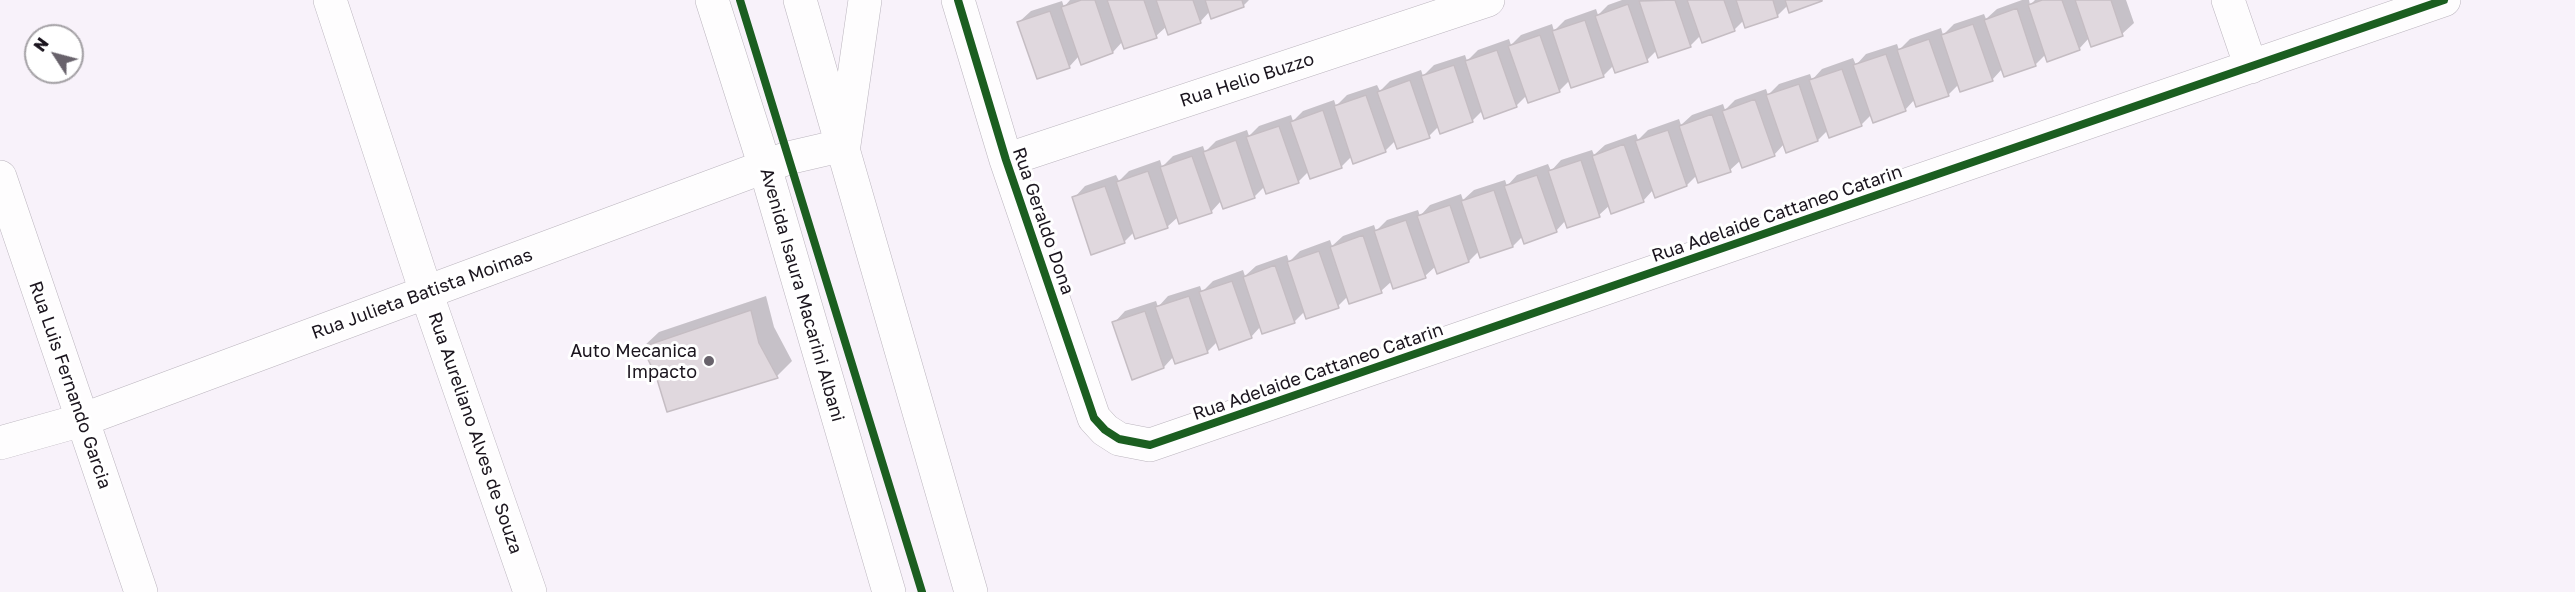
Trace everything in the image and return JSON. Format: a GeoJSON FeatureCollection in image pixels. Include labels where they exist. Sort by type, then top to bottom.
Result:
{"type":"FeatureCollection","features":[{"type":"Feature","properties":{"kind":"street","name":"Rua Aureliano Alves de Souza"},"geometry":{"type":"LineString","coordinates":[[330,0],[426,292],[530,592]]}},
{"type":"Feature","properties":{"kind":"street","name":"Avenida Isaura Macarini Albani"},"geometry":{"type":"LineString","coordinates":[[712,0],[765,167],[889,592]]}},
{"type":"Feature","properties":{"kind":"street"},"geometry":{"type":"LineString","coordinates":[[800,0],[844,145],[971,592]]}},
{"type":"Feature","properties":{"kind":"street"},"geometry":{"type":"LineString","coordinates":[[844,145],[865,0]]}},
{"type":"Feature","properties":{"kind":"street","name":"Rua Geraldo Dona"},"geometry":{"type":"LineString","coordinates":[[958,0],[1006,160],[1094,418],[1105,430],[1119,439]]}},
{"type":"Feature","properties":{"kind":"street","name":"Rua Helio Buzzo"},"geometry":{"type":"LineString","coordinates":[[1006,160],[1488,0]]}},
{"type":"Feature","properties":{"kind":"street"},"geometry":{"type":"LineString","coordinates":[[2228,0],[2251,67]]}},
{"type":"Feature","properties":{"kind":"street","name":"Rua Adelaide Cattaneo Catarin"},"geometry":{"type":"LineString","coordinates":[[1119,439],[1150,446],[2444,0]]}},
{"type":"Feature","properties":{"kind":"street","name":"Rua Julieta Batista Moimas"},"geometry":{"type":"LineString","coordinates":[[0,443],[82,420],[788,158],[844,145]]}},
{"type":"Feature","properties":{"kind":"street","name":"Rua Luis Fernando Garcia"},"geometry":{"type":"LineString","coordinates":[[0,177],[141,592]]}},
{"type":"Feature","properties":{"kind":"building"},"geometry":{"type":"Polygon","coordinates":[[[1081,0],[1095,0],[1113,53],[1081,65],[1061,7],[1081,0]]]}},
{"type":"Feature","properties":{"kind":"building"},"geometry":{"type":"Polygon","coordinates":[[[1107,0],[1144,0],[1157,38],[1124,49],[1107,0]]]}},
{"type":"Feature","properties":{"kind":"building"},"geometry":{"type":"Polygon","coordinates":[[[1156,0],[1193,0],[1201,23],[1168,35],[1156,0]]]}},
{"type":"Feature","properties":{"kind":"building"},"geometry":{"type":"Polygon","coordinates":[[[1205,0],[1242,0],[1244,7],[1211,19],[1205,0]]]}},
{"type":"Feature","properties":{"kind":"building"},"geometry":{"type":"Polygon","coordinates":[[[1675,0],[1691,47],[1658,58],[1639,1],[1675,0]]]}},
{"type":"Feature","properties":{"kind":"building"},"geometry":{"type":"Polygon","coordinates":[[[1687,0],[1724,0],[1735,31],[1702,43],[1687,0]]]}},
{"type":"Feature","properties":{"kind":"building"},"geometry":{"type":"Polygon","coordinates":[[[1736,0],[1773,0],[1778,17],[1745,28],[1736,0]]]}},
{"type":"Feature","properties":{"kind":"building"},"geometry":{"type":"Polygon","coordinates":[[[1785,0],[1822,0],[1822,1],[1789,13],[1785,0]]]}},
{"type":"Feature","properties":{"kind":"building"},"geometry":{"type":"Polygon","coordinates":[[[2042,0],[2062,0],[2080,50],[2047,62],[2028,5],[2042,0]]]}},
{"type":"Feature","properties":{"kind":"building"},"geometry":{"type":"Polygon","coordinates":[[[2075,0],[2111,0],[2123,36],[2091,47],[2075,0]]]}},
{"type":"Feature","properties":{"kind":"building"},"geometry":{"type":"Polygon","coordinates":[[[1628,4],[1648,62],[1615,73],[1595,16],[1628,4]]]}},
{"type":"Feature","properties":{"kind":"building"},"geometry":{"type":"Polygon","coordinates":[[[2017,8],[2036,66],[2004,77],[1984,20],[2017,8]]]}},
{"type":"Feature","properties":{"kind":"building"},"geometry":{"type":"Polygon","coordinates":[[[1050,11],[1070,68],[1037,79],[1017,22],[1050,11]]]}},
{"type":"Feature","properties":{"kind":"building"},"geometry":{"type":"Polygon","coordinates":[[[1585,20],[1604,77],[1571,88],[1552,31],[1585,20]]]}},
{"type":"Feature","properties":{"kind":"building"},"geometry":{"type":"Polygon","coordinates":[[[1973,24],[1993,81],[1960,92],[1941,35],[1973,24]]]}},
{"type":"Feature","properties":{"kind":"building"},"geometry":{"type":"Polygon","coordinates":[[[1540,35],[1560,92],[1528,103],[1508,46],[1540,35]]]}},
{"type":"Feature","properties":{"kind":"building"},"geometry":{"type":"Polygon","coordinates":[[[1929,39],[1949,96],[1916,107],[1897,50],[1929,39]]]}},
{"type":"Feature","properties":{"kind":"building"},"geometry":{"type":"Polygon","coordinates":[[[1497,50],[1517,107],[1484,119],[1465,61],[1497,50]]]}},
{"type":"Feature","properties":{"kind":"building"},"geometry":{"type":"Polygon","coordinates":[[[1886,54],[1906,111],[1873,123],[1853,65],[1886,54]]]}},
{"type":"Feature","properties":{"kind":"building"},"geometry":{"type":"Polygon","coordinates":[[[1454,65],[1473,122],[1440,134],[1421,76],[1454,65]]]}},
{"type":"Feature","properties":{"kind":"building"},"geometry":{"type":"Polygon","coordinates":[[[1842,69],[1862,126],[1829,138],[1809,80],[1842,69]]]}},
{"type":"Feature","properties":{"kind":"building"},"geometry":{"type":"Polygon","coordinates":[[[1410,80],[1430,138],[1397,149],[1377,92],[1410,80]]]}},
{"type":"Feature","properties":{"kind":"building"},"geometry":{"type":"Polygon","coordinates":[[[1799,84],[1818,141],[1786,153],[1766,95],[1799,84]]]}},
{"type":"Feature","properties":{"kind":"building"},"geometry":{"type":"Polygon","coordinates":[[[1366,95],[1386,152],[1353,164],[1334,106],[1366,95]]]}},
{"type":"Feature","properties":{"kind":"building"},"geometry":{"type":"Polygon","coordinates":[[[1755,99],[1775,156],[1742,168],[1722,111],[1755,99]]]}},
{"type":"Feature","properties":{"kind":"building"},"geometry":{"type":"Polygon","coordinates":[[[1323,110],[1342,168],[1310,179],[1290,122],[1323,110]]]}},
{"type":"Feature","properties":{"kind":"building"},"geometry":{"type":"Polygon","coordinates":[[[1712,114],[1731,172],[1698,183],[1679,126],[1712,114]]]}},
{"type":"Feature","properties":{"kind":"building"},"geometry":{"type":"Polygon","coordinates":[[[1279,126],[1299,183],[1266,194],[1246,137],[1279,126]]]}},
{"type":"Feature","properties":{"kind":"building"},"geometry":{"type":"Polygon","coordinates":[[[1668,130],[1687,186],[1655,198],[1635,141],[1668,130]]]}},
{"type":"Feature","properties":{"kind":"building"},"geometry":{"type":"Polygon","coordinates":[[[1236,140],[1255,198],[1223,209],[1203,152],[1236,140]]]}},
{"type":"Feature","properties":{"kind":"building"},"geometry":{"type":"Polygon","coordinates":[[[1624,144],[1644,202],[1611,214],[1592,156],[1624,144]]]}},
{"type":"Feature","properties":{"kind":"building"},"geometry":{"type":"Polygon","coordinates":[[[1192,156],[1212,213],[1179,224],[1160,167],[1192,156]]]}},
{"type":"Feature","properties":{"kind":"building"},"geometry":{"type":"Polygon","coordinates":[[[1581,160],[1600,217],[1567,228],[1548,171],[1581,160]]]}},
{"type":"Feature","properties":{"kind":"building"},"geometry":{"type":"Polygon","coordinates":[[[1148,171],[1168,228],[1135,239],[1116,182],[1148,171]]]}},
{"type":"Feature","properties":{"kind":"building"},"geometry":{"type":"Polygon","coordinates":[[[1537,175],[1557,232],[1524,244],[1504,186],[1537,175]]]}},
{"type":"Feature","properties":{"kind":"building"},"geometry":{"type":"Polygon","coordinates":[[[1105,186],[1125,243],[1091,255],[1072,197],[1105,186]]]}},
{"type":"Feature","properties":{"kind":"building"},"geometry":{"type":"Polygon","coordinates":[[[1494,190],[1513,247],[1480,258],[1461,201],[1494,190]]]}},
{"type":"Feature","properties":{"kind":"building"},"geometry":{"type":"Polygon","coordinates":[[[1450,205],[1469,262],[1437,274],[1417,216],[1450,205]]]}},
{"type":"Feature","properties":{"kind":"building"},"geometry":{"type":"Polygon","coordinates":[[[1406,220],[1426,278],[1393,289],[1374,231],[1406,220]]]}},
{"type":"Feature","properties":{"kind":"building"},"geometry":{"type":"Polygon","coordinates":[[[1363,235],[1382,293],[1349,304],[1330,247],[1363,235]]]}},
{"type":"Feature","properties":{"kind":"building"},"geometry":{"type":"Polygon","coordinates":[[[1319,251],[1339,308],[1306,319],[1287,262],[1319,251]]]}},
{"type":"Feature","properties":{"kind":"building"},"geometry":{"type":"Polygon","coordinates":[[[1275,265],[1295,323],[1262,334],[1243,277],[1275,265]]]}},
{"type":"Feature","properties":{"kind":"building"},"geometry":{"type":"Polygon","coordinates":[[[1232,281],[1252,338],[1219,350],[1199,292],[1232,281]]]}},
{"type":"Feature","properties":{"kind":"building"},"geometry":{"type":"Polygon","coordinates":[[[1189,296],[1208,353],[1175,364],[1155,307],[1189,296]]]}},
{"type":"Feature","properties":{"kind":"building","name":"Auto Mecanica Impacto"},"geometry":{"type":"Polygon","coordinates":[[[751,310],[759,343],[778,378],[667,412],[656,376],[642,347],[751,310]]]}},
{"type":"Feature","properties":{"kind":"building"},"geometry":{"type":"Polygon","coordinates":[[[1145,311],[1164,368],[1132,380],[1112,322],[1145,311]]]}},
{"type":"Feature","properties":{"kind":"cycle path"},"geometry":{"type":"LineString","coordinates":[[740,0],[922,592]]}},
{"type":"Feature","properties":{"kind":"cycle path"},"geometry":{"type":"LineString","coordinates":[[958,0],[1006,160],[1094,418],[1105,430],[1119,439],[1150,445],[2444,0]]}},
{"type":"Feature","properties":{"kind":"place","name":"Auto Mecanica Impacto"},"geometry":{"type":"Point","coordinates":[709,361]}}]}
